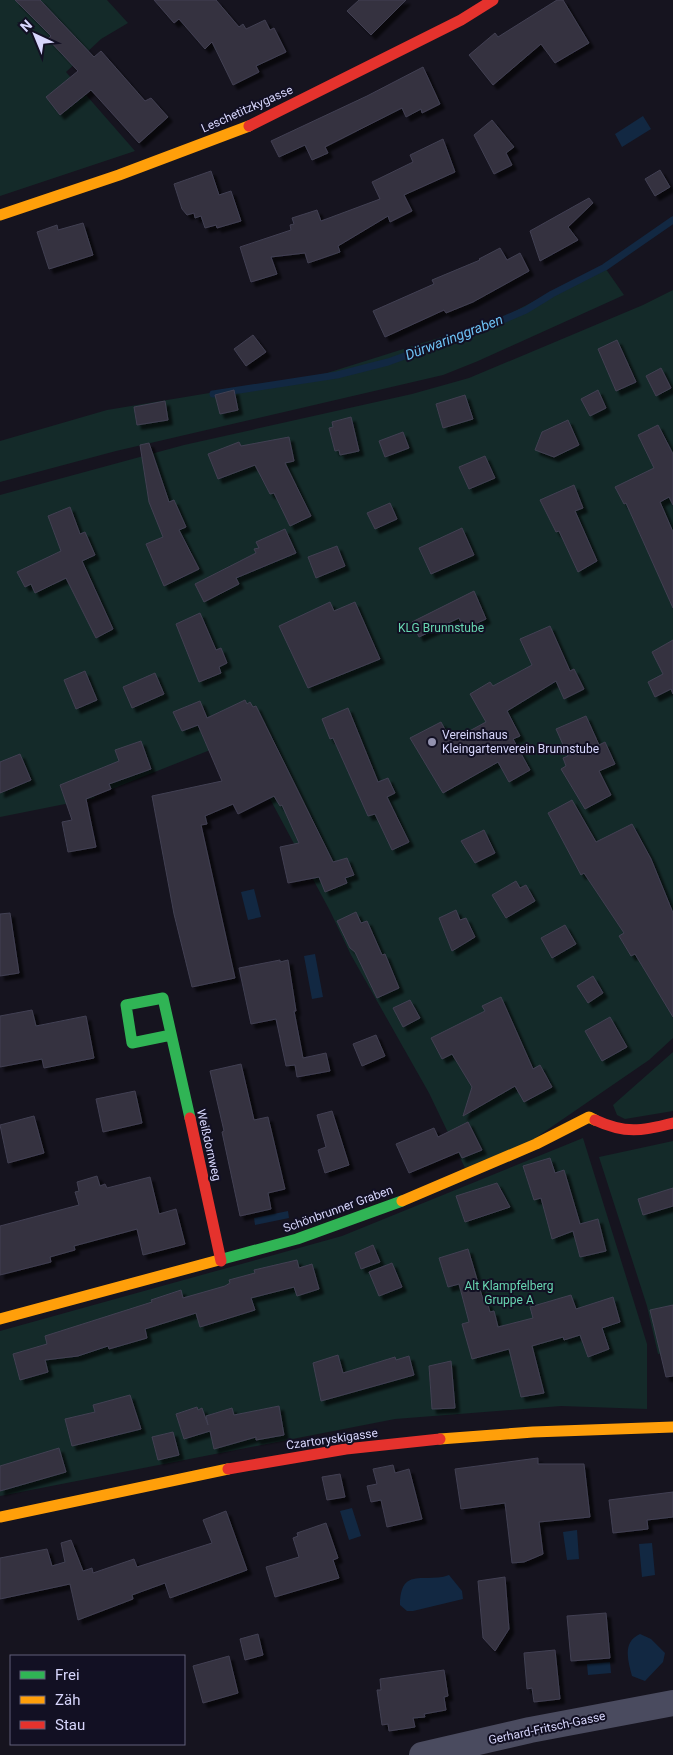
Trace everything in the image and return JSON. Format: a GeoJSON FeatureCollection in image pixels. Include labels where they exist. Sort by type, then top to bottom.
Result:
{"type":"FeatureCollection","features":[{"type":"Feature","properties":{"kind":"street","name":"Leschetitzkygasse"},"geometry":{"type":"LineString","coordinates":[[0,215],[119,175],[244,128],[461,20],[493,0]]}},
{"type":"Feature","properties":{"kind":"street","name":"Weißdornweg"},"geometry":{"type":"LineString","coordinates":[[170,1035],[132,1043],[126,1005],[163,998],[221,1261]]}},
{"type":"Feature","properties":{"kind":"street","name":"Schönbrunner Graben"},"geometry":{"type":"LineString","coordinates":[[0,1319],[297,1239],[392,1204],[536,1144],[589,1117],[615,1130],[635,1132],[673,1124]]}},
{"type":"Feature","properties":{"kind":"street","name":"Czartoryskigasse"},"geometry":{"type":"LineString","coordinates":[[0,1517],[301,1456],[431,1440],[563,1429],[673,1426]]}},
{"type":"Feature","properties":{"kind":"street","name":"Gerhard-Fritsch-Gasse"},"geometry":{"type":"LineString","coordinates":[[422,1755],[530,1730],[673,1703]]}},
{"type":"Feature","properties":{"kind":"green space"},"geometry":{"type":"Polygon","coordinates":[[[0,0],[107,0],[128,23],[101,39],[66,72],[135,151],[0,196],[0,0]]]}},
{"type":"Feature","properties":{"kind":"green space"},"geometry":{"type":"Polygon","coordinates":[[[603,265],[624,295],[443,375],[116,451],[0,482],[0,441],[107,410],[324,374],[502,318],[603,265]]]}},
{"type":"Feature","properties":{"kind":"green space","name":"KLG Brunnstube"},"geometry":{"type":"Polygon","coordinates":[[[673,290],[673,1038],[649,1060],[531,1141],[465,1168],[429,1093],[351,955],[330,911],[238,739],[94,796],[95,798],[0,817],[0,495],[184,445],[412,394],[469,378],[643,305],[673,290]]]}},
{"type":"Feature","properties":{"kind":"green space"},"geometry":{"type":"Polygon","coordinates":[[[673,1052],[673,1111],[625,1119],[617,1115],[613,1105],[673,1052]]]}},
{"type":"Feature","properties":{"kind":"green space","name":"Alt Klampfelberg Gruppe A"},"geometry":{"type":"Polygon","coordinates":[[[583,1138],[647,1344],[647,1409],[561,1406],[395,1419],[0,1496],[0,1331],[342,1236],[583,1138]]]}},
{"type":"Feature","properties":{"kind":"green space"},"geometry":{"type":"Polygon","coordinates":[[[673,1141],[673,1352],[658,1354],[647,1306],[599,1157],[673,1141]]]}},
{"type":"Feature","properties":{"kind":"water"},"geometry":{"type":"Polygon","coordinates":[[[643,116],[651,129],[622,147],[615,134],[643,116]]]}},
{"type":"Feature","properties":{"kind":"water"},"geometry":{"type":"Polygon","coordinates":[[[254,889],[261,917],[248,920],[241,892],[254,889]]]}},
{"type":"Feature","properties":{"kind":"water"},"geometry":{"type":"Polygon","coordinates":[[[315,954],[323,997],[312,999],[304,956],[315,954]]]}},
{"type":"Feature","properties":{"kind":"water"},"geometry":{"type":"Polygon","coordinates":[[[288,1211],[289,1218],[255,1225],[254,1218],[288,1211]]]}},
{"type":"Feature","properties":{"kind":"water"},"geometry":{"type":"Polygon","coordinates":[[[352,1508],[361,1536],[349,1540],[340,1511],[352,1508]]]}},
{"type":"Feature","properties":{"kind":"water"},"geometry":{"type":"Polygon","coordinates":[[[577,1530],[579,1559],[567,1560],[563,1532],[577,1530]]]}},
{"type":"Feature","properties":{"kind":"water"},"geometry":{"type":"Polygon","coordinates":[[[652,1543],[655,1575],[642,1577],[639,1544],[652,1543]]]}},
{"type":"Feature","properties":{"kind":"water"},"geometry":{"type":"Polygon","coordinates":[[[449,1575],[462,1591],[463,1599],[413,1611],[407,1611],[400,1605],[401,1593],[404,1585],[409,1580],[449,1575]]]}},
{"type":"Feature","properties":{"kind":"water"},"geometry":{"type":"Polygon","coordinates":[[[640,1634],[651,1639],[665,1653],[663,1662],[645,1681],[632,1676],[628,1658],[631,1642],[634,1637],[640,1634]]]}},
{"type":"Feature","properties":{"kind":"water"},"geometry":{"type":"Polygon","coordinates":[[[610,1662],[611,1673],[588,1675],[587,1664],[610,1662]]]}},
{"type":"Feature","properties":{"kind":"building"},"geometry":{"type":"Polygon","coordinates":[[[15,0],[40,0],[94,57],[101,51],[145,101],[151,98],[168,117],[139,143],[91,90],[60,115],[46,97],[78,71],[48,39],[51,36],[15,0]]]}},
{"type":"Feature","properties":{"kind":"building"},"geometry":{"type":"Polygon","coordinates":[[[154,0],[216,0],[239,27],[243,24],[246,29],[265,20],[270,30],[274,28],[286,52],[256,66],[259,72],[233,85],[212,42],[205,49],[179,19],[174,23],[154,0]]]}},
{"type":"Feature","properties":{"kind":"building"},"geometry":{"type":"Polygon","coordinates":[[[359,0],[406,0],[371,35],[347,11],[359,0]]]}},
{"type":"Feature","properties":{"kind":"building"},"geometry":{"type":"Polygon","coordinates":[[[557,0],[563,0],[589,43],[555,63],[541,44],[493,85],[469,55],[495,33],[498,37],[557,0]]]}},
{"type":"Feature","properties":{"kind":"building"},"geometry":{"type":"Polygon","coordinates":[[[423,67],[440,104],[422,113],[421,109],[406,117],[402,108],[325,147],[328,153],[312,160],[305,145],[279,157],[271,141],[367,96],[423,67]]]}},
{"type":"Feature","properties":{"kind":"building"},"geometry":{"type":"Polygon","coordinates":[[[492,120],[514,147],[506,153],[512,165],[494,174],[474,135],[492,120]]]}},
{"type":"Feature","properties":{"kind":"building"},"geometry":{"type":"Polygon","coordinates":[[[443,139],[455,172],[404,195],[412,211],[390,222],[388,216],[338,246],[340,252],[308,263],[305,253],[271,257],[277,274],[251,282],[240,247],[291,230],[290,225],[294,224],[292,218],[317,210],[321,221],[380,199],[372,182],[413,162],[410,155],[443,139]]]}},
{"type":"Feature","properties":{"kind":"building"},"geometry":{"type":"Polygon","coordinates":[[[660,170],[670,187],[655,196],[645,179],[660,170]]]}},
{"type":"Feature","properties":{"kind":"building"},"geometry":{"type":"Polygon","coordinates":[[[211,171],[219,195],[231,191],[241,221],[217,228],[216,225],[205,228],[201,216],[195,218],[194,213],[187,215],[182,209],[174,184],[211,171]]]}},
{"type":"Feature","properties":{"kind":"building"},"geometry":{"type":"Polygon","coordinates":[[[589,198],[593,203],[568,227],[578,240],[540,261],[530,231],[589,198]]]}},
{"type":"Feature","properties":{"kind":"building"},"geometry":{"type":"Polygon","coordinates":[[[83,223],[93,255],[49,269],[37,232],[57,225],[58,230],[83,223]]]}},
{"type":"Feature","properties":{"kind":"building"},"geometry":{"type":"Polygon","coordinates":[[[500,248],[507,260],[520,253],[529,271],[473,302],[446,313],[444,310],[385,337],[373,311],[434,284],[432,280],[480,260],[500,248]]]}},
{"type":"Feature","properties":{"kind":"building"},"geometry":{"type":"Polygon","coordinates":[[[253,335],[266,352],[246,366],[234,349],[253,335]]]}},
{"type":"Feature","properties":{"kind":"building"},"geometry":{"type":"Polygon","coordinates":[[[617,340],[636,382],[616,391],[598,349],[617,340]]]}},
{"type":"Feature","properties":{"kind":"building"},"geometry":{"type":"Polygon","coordinates":[[[661,368],[671,388],[656,396],[646,376],[661,368]]]}},
{"type":"Feature","properties":{"kind":"building"},"geometry":{"type":"Polygon","coordinates":[[[234,390],[238,410],[220,414],[215,395],[234,390]]]}},
{"type":"Feature","properties":{"kind":"building"},"geometry":{"type":"Polygon","coordinates":[[[598,390],[606,408],[590,416],[581,399],[598,390]]]}},
{"type":"Feature","properties":{"kind":"building"},"geometry":{"type":"Polygon","coordinates":[[[465,395],[473,419],[443,428],[436,404],[465,395]]]}},
{"type":"Feature","properties":{"kind":"building"},"geometry":{"type":"Polygon","coordinates":[[[165,401],[168,420],[137,425],[134,407],[165,401]]]}},
{"type":"Feature","properties":{"kind":"building"},"geometry":{"type":"Polygon","coordinates":[[[351,417],[359,451],[340,455],[339,450],[335,451],[329,428],[333,427],[332,422],[351,417]]]}},
{"type":"Feature","properties":{"kind":"building"},"geometry":{"type":"Polygon","coordinates":[[[568,420],[579,445],[554,457],[535,450],[542,432],[568,420]]]}},
{"type":"Feature","properties":{"kind":"building"},"geometry":{"type":"Polygon","coordinates":[[[658,425],[673,454],[673,505],[669,497],[660,502],[673,532],[673,608],[626,503],[624,504],[615,487],[654,468],[638,435],[658,425]]]}},
{"type":"Feature","properties":{"kind":"building"},"geometry":{"type":"Polygon","coordinates":[[[403,432],[409,448],[385,457],[379,441],[403,432]]]}},
{"type":"Feature","properties":{"kind":"building"},"geometry":{"type":"Polygon","coordinates":[[[289,437],[294,461],[285,463],[311,516],[290,526],[274,493],[270,494],[255,465],[218,479],[208,454],[239,442],[241,446],[289,437]]]}},
{"type":"Feature","properties":{"kind":"building"},"geometry":{"type":"Polygon","coordinates":[[[149,443],[169,502],[174,500],[186,527],[179,530],[199,569],[164,586],[146,544],[163,537],[149,502],[140,445],[149,443]]]}},
{"type":"Feature","properties":{"kind":"building"},"geometry":{"type":"Polygon","coordinates":[[[485,456],[495,478],[469,489],[459,467],[485,456]]]}},
{"type":"Feature","properties":{"kind":"building"},"geometry":{"type":"Polygon","coordinates":[[[574,485],[583,508],[575,511],[597,561],[578,572],[559,531],[556,532],[540,500],[574,485]]]}},
{"type":"Feature","properties":{"kind":"building"},"geometry":{"type":"Polygon","coordinates":[[[390,503],[397,519],[375,529],[367,513],[390,503]]]}},
{"type":"Feature","properties":{"kind":"building"},"geometry":{"type":"Polygon","coordinates":[[[70,507],[80,534],[85,532],[95,555],[82,561],[113,629],[96,638],[66,578],[35,593],[31,584],[25,587],[17,572],[61,551],[48,516],[70,507]]]}},
{"type":"Feature","properties":{"kind":"building"},"geometry":{"type":"Polygon","coordinates":[[[462,528],[474,555],[431,574],[419,548],[462,528]]]}},
{"type":"Feature","properties":{"kind":"building"},"geometry":{"type":"Polygon","coordinates":[[[285,529],[296,553],[236,578],[239,584],[204,602],[195,584],[256,553],[254,549],[259,548],[256,542],[285,529]]]}},
{"type":"Feature","properties":{"kind":"building"},"geometry":{"type":"Polygon","coordinates":[[[337,546],[345,566],[316,578],[308,557],[337,546]]]}},
{"type":"Feature","properties":{"kind":"building"},"geometry":{"type":"Polygon","coordinates":[[[474,591],[486,619],[464,629],[459,618],[419,637],[412,622],[474,591]]]}},
{"type":"Feature","properties":{"kind":"building"},"geometry":{"type":"Polygon","coordinates":[[[330,602],[334,611],[355,602],[380,659],[308,688],[279,626],[330,602]]]}},
{"type":"Feature","properties":{"kind":"building"},"geometry":{"type":"Polygon","coordinates":[[[200,613],[216,650],[221,648],[227,663],[219,667],[221,673],[199,682],[176,624],[200,613]]]}},
{"type":"Feature","properties":{"kind":"building"},"geometry":{"type":"Polygon","coordinates":[[[550,626],[570,671],[574,669],[584,689],[564,699],[556,681],[507,711],[520,736],[513,739],[530,770],[509,782],[498,762],[443,793],[410,738],[441,722],[451,741],[486,722],[470,694],[490,682],[493,686],[532,665],[520,639],[550,626]]]}},
{"type":"Feature","properties":{"kind":"building"},"geometry":{"type":"Polygon","coordinates":[[[673,640],[673,694],[671,689],[655,697],[648,682],[663,674],[652,652],[673,640]]]}},
{"type":"Feature","properties":{"kind":"building"},"geometry":{"type":"Polygon","coordinates":[[[85,671],[97,700],[76,709],[64,680],[85,671]]]}},
{"type":"Feature","properties":{"kind":"building"},"geometry":{"type":"Polygon","coordinates":[[[155,673],[164,694],[132,708],[123,687],[155,673]]]}},
{"type":"Feature","properties":{"kind":"building"},"geometry":{"type":"Polygon","coordinates":[[[245,700],[247,704],[250,702],[253,707],[256,706],[333,862],[347,858],[354,875],[345,878],[347,883],[325,892],[319,877],[288,883],[280,847],[299,843],[282,805],[280,806],[274,796],[238,814],[233,804],[205,816],[207,824],[201,825],[235,978],[192,987],[174,914],[152,796],[222,781],[198,725],[182,731],[173,712],[200,701],[207,718],[245,700]]]}},
{"type":"Feature","properties":{"kind":"building"},"geometry":{"type":"Polygon","coordinates":[[[348,708],[378,782],[388,778],[395,793],[387,797],[409,842],[392,850],[375,814],[368,816],[333,738],[330,739],[322,719],[348,708]]]}},
{"type":"Feature","properties":{"kind":"building"},"geometry":{"type":"Polygon","coordinates":[[[586,716],[599,745],[605,742],[615,764],[599,771],[611,795],[585,809],[561,769],[566,766],[563,758],[568,756],[556,729],[586,716]]]}},
{"type":"Feature","properties":{"kind":"building"},"geometry":{"type":"Polygon","coordinates":[[[141,741],[151,769],[109,784],[111,789],[86,799],[96,847],[68,852],[62,822],[72,820],[60,785],[119,761],[115,750],[141,741]]]}},
{"type":"Feature","properties":{"kind":"building"},"geometry":{"type":"Polygon","coordinates":[[[20,754],[31,780],[0,793],[0,762],[20,754]]]}},
{"type":"Feature","properties":{"kind":"building"},"geometry":{"type":"Polygon","coordinates":[[[572,800],[596,842],[632,824],[651,859],[673,913],[673,1017],[635,954],[631,956],[619,936],[624,933],[584,873],[581,875],[548,813],[572,800]]]}},
{"type":"Feature","properties":{"kind":"building"},"geometry":{"type":"Polygon","coordinates":[[[484,830],[495,853],[475,863],[461,841],[484,830]]]}},
{"type":"Feature","properties":{"kind":"building"},"geometry":{"type":"Polygon","coordinates":[[[516,881],[520,888],[526,885],[535,901],[506,918],[492,895],[516,881]]]}},
{"type":"Feature","properties":{"kind":"building"},"geometry":{"type":"Polygon","coordinates":[[[456,910],[460,920],[466,918],[475,937],[452,951],[439,918],[456,910]]]}},
{"type":"Feature","properties":{"kind":"building"},"geometry":{"type":"Polygon","coordinates":[[[356,912],[361,923],[367,921],[382,955],[385,954],[399,988],[377,998],[355,952],[350,948],[337,921],[356,912]]]}},
{"type":"Feature","properties":{"kind":"building"},"geometry":{"type":"Polygon","coordinates":[[[10,913],[19,973],[0,976],[0,914],[10,913]]]}},
{"type":"Feature","properties":{"kind":"building"},"geometry":{"type":"Polygon","coordinates":[[[565,925],[576,944],[552,958],[541,938],[565,925]]]}},
{"type":"Feature","properties":{"kind":"building"},"geometry":{"type":"Polygon","coordinates":[[[280,960],[280,962],[288,960],[296,1011],[294,1011],[303,1058],[326,1053],[330,1071],[297,1077],[295,1065],[286,1066],[276,1019],[251,1024],[239,968],[280,960]]]}},
{"type":"Feature","properties":{"kind":"building"},"geometry":{"type":"Polygon","coordinates":[[[593,976],[603,993],[588,1003],[577,986],[593,976]]]}},
{"type":"Feature","properties":{"kind":"building"},"geometry":{"type":"Polygon","coordinates":[[[501,997],[533,1069],[540,1065],[552,1087],[524,1102],[515,1086],[463,1116],[472,1087],[452,1054],[442,1059],[431,1038],[485,1011],[482,1006],[501,997]]]}},
{"type":"Feature","properties":{"kind":"building"},"geometry":{"type":"Polygon","coordinates":[[[410,1000],[420,1018],[403,1027],[393,1008],[410,1000]]]}},
{"type":"Feature","properties":{"kind":"building"},"geometry":{"type":"Polygon","coordinates":[[[32,1010],[36,1026],[86,1016],[94,1058],[44,1068],[42,1059],[0,1067],[0,1016],[32,1010]]]}},
{"type":"Feature","properties":{"kind":"building"},"geometry":{"type":"Polygon","coordinates":[[[610,1017],[627,1047],[602,1061],[585,1031],[610,1017]]]}},
{"type":"Feature","properties":{"kind":"building"},"geometry":{"type":"Polygon","coordinates":[[[376,1035],[385,1056],[362,1066],[353,1044],[376,1035]]]}},
{"type":"Feature","properties":{"kind":"building"},"geometry":{"type":"Polygon","coordinates":[[[241,1064],[254,1120],[268,1117],[285,1189],[268,1193],[271,1209],[240,1216],[222,1132],[224,1131],[210,1071],[241,1064]]]}},
{"type":"Feature","properties":{"kind":"building"},"geometry":{"type":"Polygon","coordinates":[[[135,1091],[142,1123],[103,1132],[96,1099],[135,1091]]]}},
{"type":"Feature","properties":{"kind":"building"},"geometry":{"type":"Polygon","coordinates":[[[332,1111],[349,1165],[325,1173],[318,1150],[326,1147],[317,1115],[332,1111]]]}},
{"type":"Feature","properties":{"kind":"building"},"geometry":{"type":"Polygon","coordinates":[[[34,1116],[44,1153],[8,1163],[0,1125],[34,1116]]]}},
{"type":"Feature","properties":{"kind":"building"},"geometry":{"type":"Polygon","coordinates":[[[468,1122],[482,1150],[462,1158],[459,1152],[409,1173],[396,1144],[434,1128],[438,1137],[468,1122]]]}},
{"type":"Feature","properties":{"kind":"building"},"geometry":{"type":"Polygon","coordinates":[[[550,1158],[555,1173],[564,1170],[580,1224],[598,1219],[606,1251],[580,1257],[573,1231],[552,1239],[541,1198],[534,1200],[523,1166],[550,1158]]]}},
{"type":"Feature","properties":{"kind":"building"},"geometry":{"type":"Polygon","coordinates":[[[97,1176],[100,1186],[105,1184],[107,1188],[150,1177],[159,1214],[176,1209],[185,1244],[143,1255],[137,1229],[74,1246],[75,1250],[50,1257],[51,1262],[0,1275],[0,1226],[79,1205],[75,1192],[79,1191],[77,1182],[97,1176]]]}},
{"type":"Feature","properties":{"kind":"building"},"geometry":{"type":"Polygon","coordinates":[[[497,1183],[510,1207],[465,1222],[456,1196],[497,1183]]]}},
{"type":"Feature","properties":{"kind":"building"},"geometry":{"type":"Polygon","coordinates":[[[673,1188],[673,1206],[643,1215],[638,1199],[673,1188]]]}},
{"type":"Feature","properties":{"kind":"building"},"geometry":{"type":"Polygon","coordinates":[[[373,1245],[380,1262],[361,1269],[355,1253],[373,1245]]]}},
{"type":"Feature","properties":{"kind":"building"},"geometry":{"type":"Polygon","coordinates":[[[468,1249],[484,1303],[487,1302],[490,1312],[494,1311],[498,1327],[533,1318],[530,1307],[571,1295],[576,1309],[613,1297],[620,1322],[602,1328],[609,1349],[588,1357],[580,1335],[564,1340],[563,1337],[532,1346],[544,1393],[521,1397],[509,1349],[472,1359],[462,1324],[469,1322],[459,1284],[448,1287],[439,1258],[468,1249]]]}},
{"type":"Feature","properties":{"kind":"building"},"geometry":{"type":"Polygon","coordinates":[[[297,1260],[299,1268],[312,1264],[319,1289],[297,1296],[294,1287],[251,1298],[255,1310],[200,1327],[196,1313],[145,1329],[147,1338],[109,1349],[108,1346],[78,1356],[45,1360],[48,1372],[20,1380],[13,1354],[47,1344],[45,1336],[152,1302],[151,1300],[181,1290],[183,1298],[225,1286],[230,1283],[229,1280],[255,1273],[254,1270],[297,1260]]]}},
{"type":"Feature","properties":{"kind":"building"},"geometry":{"type":"Polygon","coordinates":[[[392,1263],[402,1287],[379,1296],[369,1272],[392,1263]]]}},
{"type":"Feature","properties":{"kind":"building"},"geometry":{"type":"Polygon","coordinates":[[[673,1305],[673,1376],[666,1377],[650,1310],[673,1305]]]}},
{"type":"Feature","properties":{"kind":"building"},"geometry":{"type":"Polygon","coordinates":[[[338,1355],[343,1373],[395,1357],[396,1360],[409,1356],[414,1375],[321,1401],[313,1363],[338,1355]]]}},
{"type":"Feature","properties":{"kind":"building"},"geometry":{"type":"Polygon","coordinates":[[[451,1361],[455,1408],[432,1409],[429,1366],[451,1361]]]}},
{"type":"Feature","properties":{"kind":"building"},"geometry":{"type":"Polygon","coordinates":[[[130,1395],[141,1429],[72,1446],[65,1419],[95,1412],[93,1405],[130,1395]]]}},
{"type":"Feature","properties":{"kind":"building"},"geometry":{"type":"Polygon","coordinates":[[[279,1406],[284,1435],[256,1440],[256,1437],[214,1449],[210,1431],[184,1439],[176,1414],[197,1407],[198,1410],[202,1408],[208,1425],[206,1416],[232,1408],[234,1415],[279,1406]]]}},
{"type":"Feature","properties":{"kind":"building"},"geometry":{"type":"Polygon","coordinates":[[[173,1432],[179,1455],[158,1460],[152,1437],[173,1432]]]}},
{"type":"Feature","properties":{"kind":"building"},"geometry":{"type":"Polygon","coordinates":[[[59,1448],[66,1472],[0,1491],[0,1466],[59,1448]]]}},
{"type":"Feature","properties":{"kind":"building"},"geometry":{"type":"Polygon","coordinates":[[[538,1458],[538,1464],[584,1464],[590,1517],[539,1522],[543,1554],[524,1562],[512,1563],[505,1503],[461,1509],[455,1469],[538,1458]]]}},
{"type":"Feature","properties":{"kind":"building"},"geometry":{"type":"Polygon","coordinates":[[[393,1465],[395,1473],[409,1469],[422,1519],[387,1527],[381,1500],[371,1502],[367,1486],[377,1484],[373,1469],[393,1465]]]}},
{"type":"Feature","properties":{"kind":"building"},"geometry":{"type":"Polygon","coordinates":[[[340,1474],[345,1497],[327,1500],[322,1477],[340,1474]]]}},
{"type":"Feature","properties":{"kind":"building"},"geometry":{"type":"Polygon","coordinates":[[[673,1492],[673,1517],[647,1520],[648,1529],[613,1533],[609,1500],[673,1492]]]}},
{"type":"Feature","properties":{"kind":"building"},"geometry":{"type":"Polygon","coordinates":[[[226,1511],[247,1570],[170,1598],[165,1583],[132,1595],[133,1599],[78,1620],[70,1584],[0,1599],[0,1558],[47,1549],[52,1566],[65,1562],[61,1543],[71,1540],[83,1571],[92,1568],[93,1573],[134,1559],[137,1567],[212,1543],[203,1520],[226,1511]]]}},
{"type":"Feature","properties":{"kind":"building"},"geometry":{"type":"Polygon","coordinates":[[[326,1523],[338,1558],[333,1560],[339,1578],[275,1597],[266,1567],[299,1557],[293,1538],[298,1536],[297,1533],[326,1523]]]}},
{"type":"Feature","properties":{"kind":"building"},"geometry":{"type":"Polygon","coordinates":[[[505,1577],[509,1629],[495,1651],[483,1638],[478,1581],[505,1577]]]}},
{"type":"Feature","properties":{"kind":"building"},"geometry":{"type":"Polygon","coordinates":[[[606,1613],[610,1658],[571,1661],[567,1616],[606,1613]]]}},
{"type":"Feature","properties":{"kind":"building"},"geometry":{"type":"Polygon","coordinates":[[[258,1634],[263,1655],[245,1660],[240,1639],[258,1634]]]}},
{"type":"Feature","properties":{"kind":"building"},"geometry":{"type":"Polygon","coordinates":[[[555,1650],[560,1699],[534,1702],[532,1688],[527,1689],[524,1653],[555,1650]]]}},
{"type":"Feature","properties":{"kind":"building"},"geometry":{"type":"Polygon","coordinates":[[[229,1656],[238,1693],[203,1703],[193,1666],[229,1656]]]}},
{"type":"Feature","properties":{"kind":"building"},"geometry":{"type":"Polygon","coordinates":[[[444,1670],[448,1696],[444,1697],[446,1710],[424,1714],[425,1717],[413,1718],[415,1727],[389,1731],[388,1724],[382,1725],[377,1690],[381,1690],[380,1679],[444,1670]]]}},
{"type":"Feature","properties":{"kind":"waterway","name":"Dürwaringgraben"},"geometry":{"type":"LineString","coordinates":[[213,394],[337,375],[388,362],[491,325],[526,310],[552,294],[605,267],[673,220]]}},
{"type":"Feature","properties":{"kind":"traffic: fast"},"geometry":{"type":"LineString","coordinates":[[171,1035],[132,1043],[126,1005],[163,998],[190,1118]]}},
{"type":"Feature","properties":{"kind":"traffic: fast"},"geometry":{"type":"LineString","coordinates":[[219,1260],[297,1239],[402,1201]]}},
{"type":"Feature","properties":{"kind":"traffic: slow"},"geometry":{"type":"LineString","coordinates":[[0,215],[119,175],[249,126]]}},
{"type":"Feature","properties":{"kind":"traffic: slow"},"geometry":{"type":"LineString","coordinates":[[402,1201],[536,1144],[589,1117],[595,1120]]}},
{"type":"Feature","properties":{"kind":"traffic: slow"},"geometry":{"type":"LineString","coordinates":[[0,1319],[219,1260]]}},
{"type":"Feature","properties":{"kind":"traffic: slow"},"geometry":{"type":"LineString","coordinates":[[440,1439],[533,1432],[673,1427]]}},
{"type":"Feature","properties":{"kind":"traffic: slow"},"geometry":{"type":"LineString","coordinates":[[0,1517],[228,1469]]}},
{"type":"Feature","properties":{"kind":"traffic: jam"},"geometry":{"type":"LineString","coordinates":[[249,126],[461,20],[493,0]]}},
{"type":"Feature","properties":{"kind":"traffic: jam"},"geometry":{"type":"LineString","coordinates":[[190,1118],[221,1261]]}},
{"type":"Feature","properties":{"kind":"traffic: jam"},"geometry":{"type":"LineString","coordinates":[[595,1120],[615,1128],[634,1130],[673,1123]]}},
{"type":"Feature","properties":{"kind":"traffic: jam"},"geometry":{"type":"LineString","coordinates":[[228,1469],[346,1449],[440,1439]]}},
{"type":"Feature","properties":{"kind":"place","name":"Vereinshaus Kleingartenverein Brunnstube"},"geometry":{"type":"Point","coordinates":[432,742]}}]}
